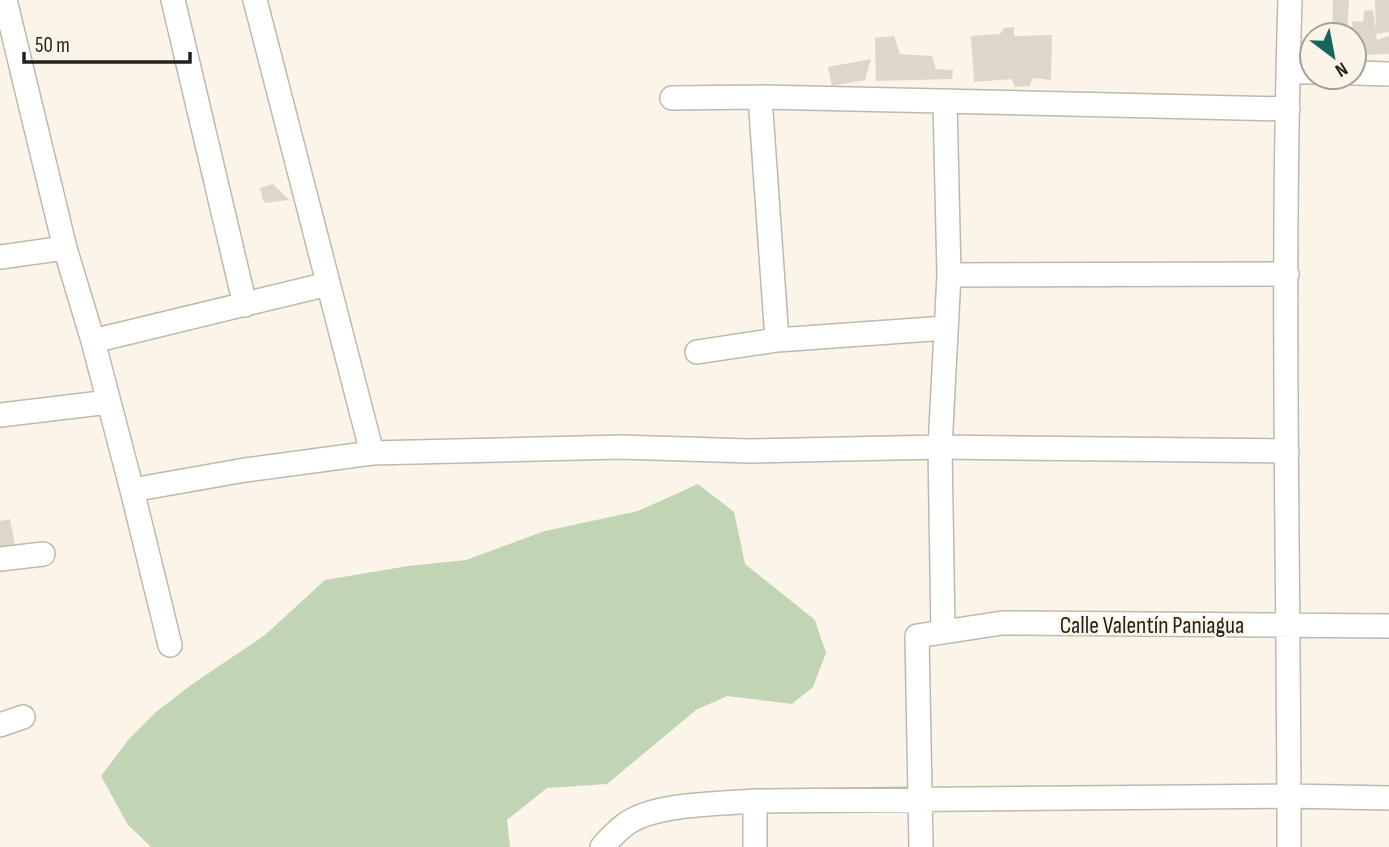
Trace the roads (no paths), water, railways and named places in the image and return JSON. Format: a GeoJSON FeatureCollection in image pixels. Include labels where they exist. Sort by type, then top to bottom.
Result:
{"type":"FeatureCollection","features":[{"type":"Feature","properties":{"kind":"street"},"geometry":{"type":"LineString","coordinates":[[5,0],[6,26],[65,248],[93,341],[170,645]]}},
{"type":"Feature","properties":{"kind":"street"},"geometry":{"type":"LineString","coordinates":[[173,0],[245,305]]}},
{"type":"Feature","properties":{"kind":"street"},"geometry":{"type":"LineString","coordinates":[[255,0],[372,453]]}},
{"type":"Feature","properties":{"kind":"street"},"geometry":{"type":"LineString","coordinates":[[1289,847],[1287,274],[1290,0]]}},
{"type":"Feature","properties":{"kind":"street"},"geometry":{"type":"LineString","coordinates":[[1288,72],[1298,72]]}},
{"type":"Feature","properties":{"kind":"street"},"geometry":{"type":"LineString","coordinates":[[1368,73],[1389,74]]}},
{"type":"Feature","properties":{"kind":"street"},"geometry":{"type":"LineString","coordinates":[[672,98],[760,97],[1288,109]]}},
{"type":"Feature","properties":{"kind":"street"},"geometry":{"type":"LineString","coordinates":[[760,97],[777,340]]}},
{"type":"Feature","properties":{"kind":"street"},"geometry":{"type":"LineString","coordinates":[[943,632],[940,447],[949,275],[945,101]]}},
{"type":"Feature","properties":{"kind":"street"},"geometry":{"type":"LineString","coordinates":[[0,257],[65,248]]}},
{"type":"Feature","properties":{"kind":"street"},"geometry":{"type":"LineString","coordinates":[[949,275],[1287,274]]}},
{"type":"Feature","properties":{"kind":"street"},"geometry":{"type":"LineString","coordinates":[[93,341],[328,284]]}},
{"type":"Feature","properties":{"kind":"street"},"geometry":{"type":"LineString","coordinates":[[697,352],[777,340],[946,328]]}},
{"type":"Feature","properties":{"kind":"street"},"geometry":{"type":"LineString","coordinates":[[0,415],[109,402]]}},
{"type":"Feature","properties":{"kind":"street"},"geometry":{"type":"LineString","coordinates":[[132,490],[245,470],[372,453],[620,447],[750,451],[940,447],[1287,451]]}},
{"type":"Feature","properties":{"kind":"street"},"geometry":{"type":"LineString","coordinates":[[0,559],[43,554]]}},
{"type":"Feature","properties":{"kind":"street","name":"Calle Valentín Paniagua"},"geometry":{"type":"LineString","coordinates":[[921,799],[917,636],[1002,623],[1389,626]]}},
{"type":"Feature","properties":{"kind":"street"},"geometry":{"type":"LineString","coordinates":[[0,725],[23,717]]}},
{"type":"Feature","properties":{"kind":"street"},"geometry":{"type":"LineString","coordinates":[[602,847],[628,823],[647,815],[685,806],[755,801],[1289,796],[1389,798]]}},
{"type":"Feature","properties":{"kind":"street"},"geometry":{"type":"LineString","coordinates":[[921,799],[921,847]]}},
{"type":"Feature","properties":{"kind":"street"},"geometry":{"type":"LineString","coordinates":[[755,801],[755,847]]}}]}
